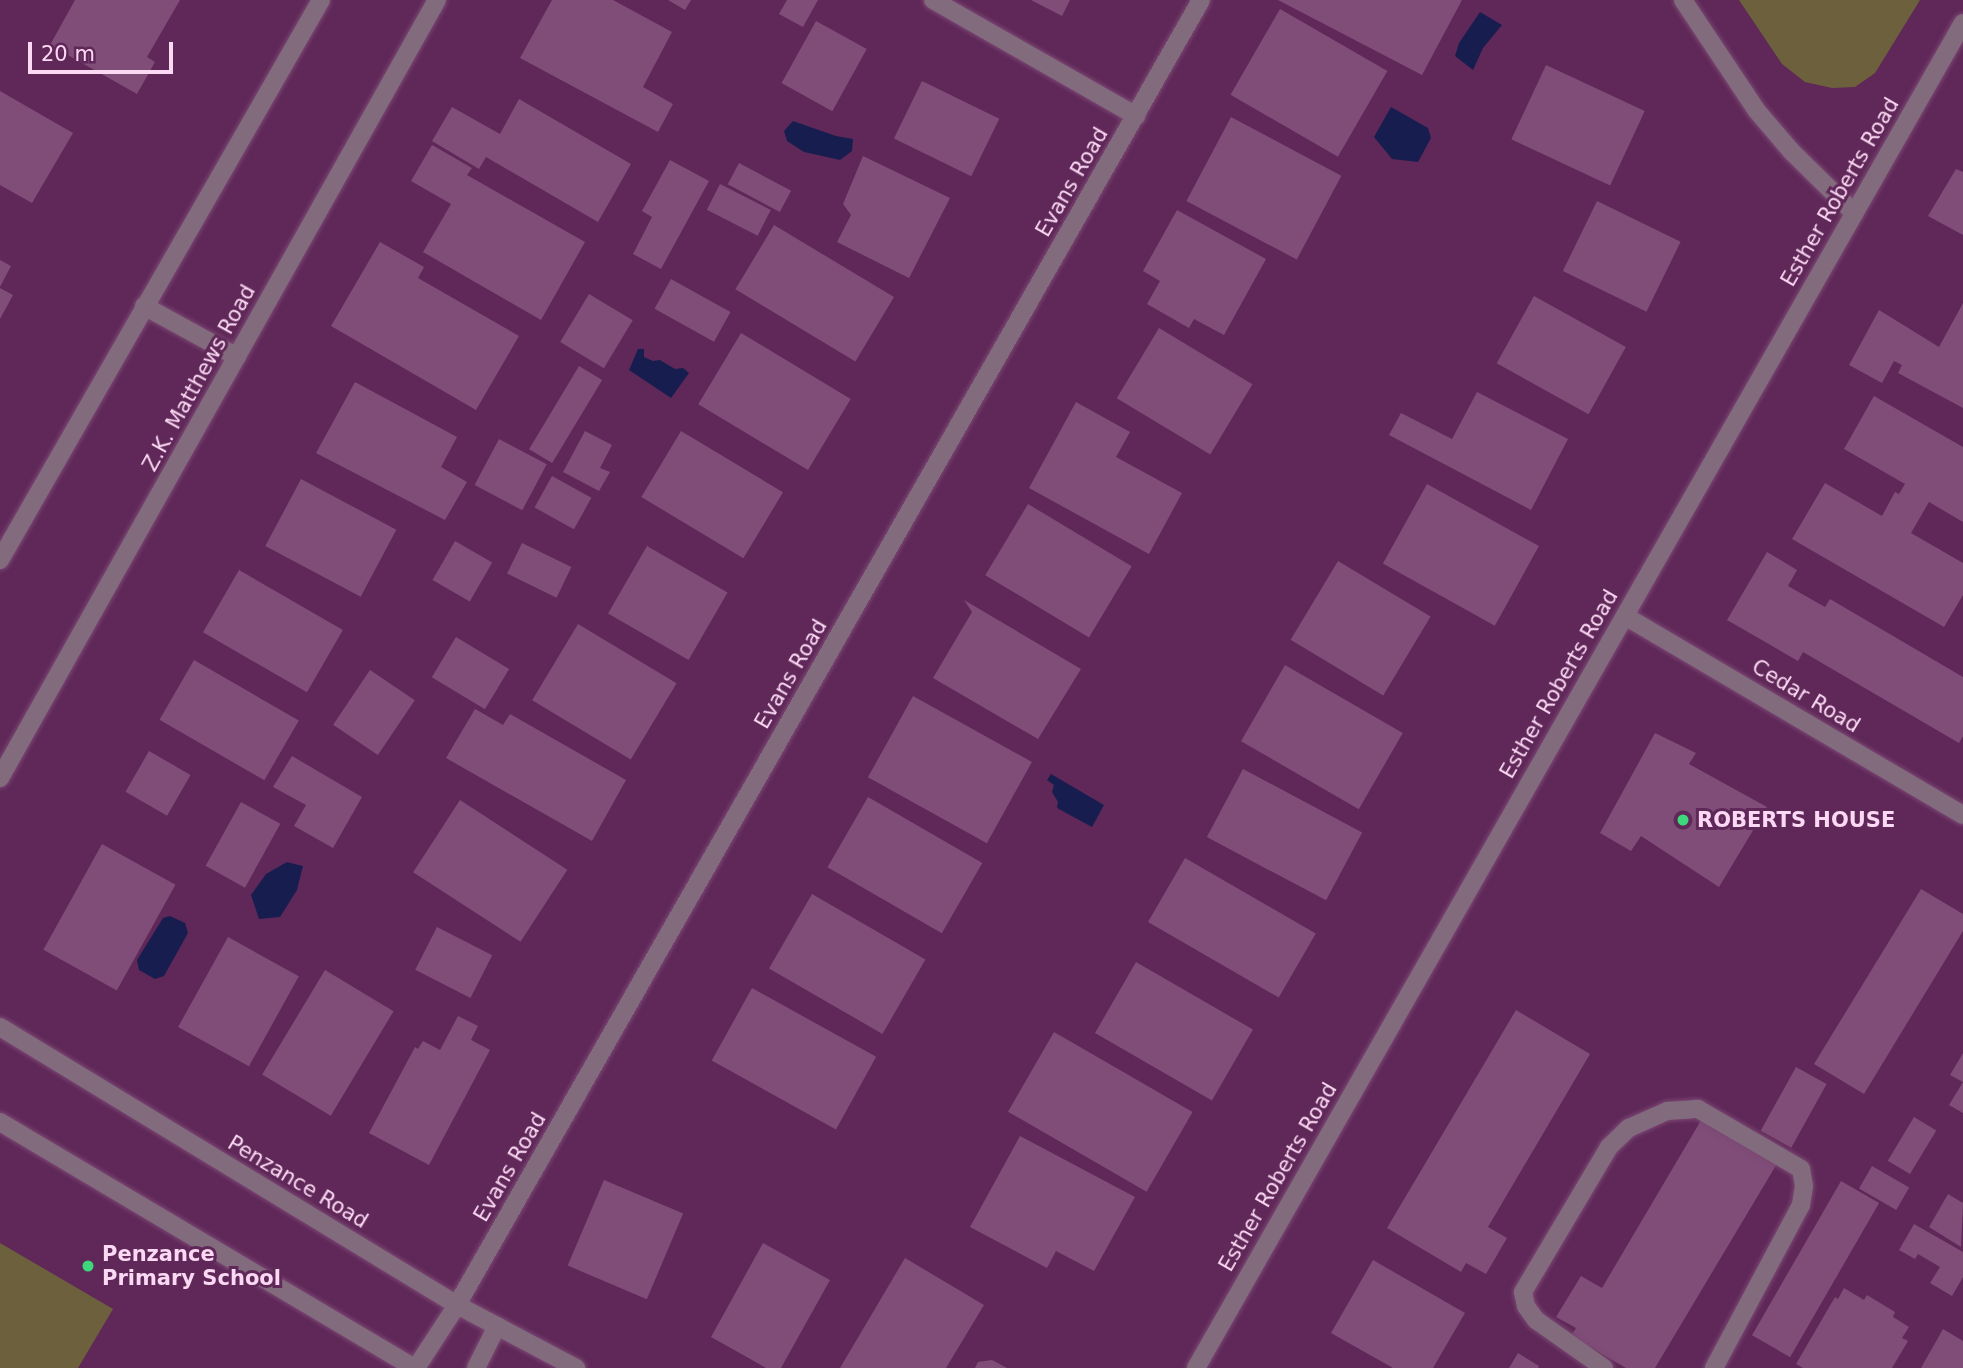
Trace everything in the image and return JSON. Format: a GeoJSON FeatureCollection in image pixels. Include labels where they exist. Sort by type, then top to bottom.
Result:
{"type":"FeatureCollection","features":[{"type":"Feature","properties":{"kind":"street"},"geometry":{"type":"LineString","coordinates":[[0,559],[321,0]]}},
{"type":"Feature","properties":{"kind":"street","name":"Z.K. Matthews Road"},"geometry":{"type":"LineString","coordinates":[[0,778],[437,0]]}},
{"type":"Feature","properties":{"kind":"street"},"geometry":{"type":"LineString","coordinates":[[933,0],[1136,116]]}},
{"type":"Feature","properties":{"kind":"street","name":"Evans Road"},"geometry":{"type":"LineString","coordinates":[[415,1368],[457,1305],[1201,0]]}},
{"type":"Feature","properties":{"kind":"street"},"geometry":{"type":"LineString","coordinates":[[1683,0],[1757,111],[1792,152],[1854,213]]}},
{"type":"Feature","properties":{"kind":"street","name":"Esther Roberts Road"},"geometry":{"type":"LineString","coordinates":[[1196,1368],[1963,23]]}},
{"type":"Feature","properties":{"kind":"street"},"geometry":{"type":"LineString","coordinates":[[144,306],[237,357]]}},
{"type":"Feature","properties":{"kind":"street","name":"Cedar Road"},"geometry":{"type":"LineString","coordinates":[[1625,615],[1963,815]]}},
{"type":"Feature","properties":{"kind":"street","name":"Penzance Road"},"geometry":{"type":"LineString","coordinates":[[0,1027],[457,1305],[576,1368]]}},
{"type":"Feature","properties":{"kind":"street"},"geometry":{"type":"LineString","coordinates":[[1604,1368],[1536,1320],[1526,1306],[1523,1292],[1609,1147],[1629,1128],[1667,1111],[1698,1109],[1801,1169],[1804,1186],[1801,1205],[1714,1368]]}},
{"type":"Feature","properties":{"kind":"street"},"geometry":{"type":"LineString","coordinates":[[0,1122],[415,1368]]}},
{"type":"Feature","properties":{"kind":"street"},"geometry":{"type":"LineString","coordinates":[[476,1368],[497,1326]]}},
{"type":"Feature","properties":{"kind":"shaded area"},"geometry":{"type":"Polygon","coordinates":[[[1739,0],[1920,0],[1875,73],[1855,87],[1832,88],[1805,82],[1782,64],[1739,0]]]}},
{"type":"Feature","properties":{"kind":"shaded area"},"geometry":{"type":"Polygon","coordinates":[[[1480,12],[1502,25],[1483,48],[1473,70],[1455,56],[1459,43],[1480,12]]]}},
{"type":"Feature","properties":{"kind":"shaded area"},"geometry":{"type":"Polygon","coordinates":[[[1391,107],[1428,128],[1431,138],[1418,162],[1392,159],[1374,137],[1391,107]]]}},
{"type":"Feature","properties":{"kind":"shaded area"},"geometry":{"type":"Polygon","coordinates":[[[793,121],[853,139],[852,151],[840,160],[804,152],[787,141],[784,131],[793,121]]]}},
{"type":"Feature","properties":{"kind":"shaded area"},"geometry":{"type":"Polygon","coordinates":[[[638,349],[644,349],[644,357],[653,361],[660,360],[675,369],[683,368],[689,373],[671,398],[629,370],[638,349]]]}},
{"type":"Feature","properties":{"kind":"shaded area"},"geometry":{"type":"Polygon","coordinates":[[[1051,774],[1104,805],[1092,827],[1057,808],[1058,802],[1052,792],[1054,785],[1047,780],[1051,774]]]}},
{"type":"Feature","properties":{"kind":"shaded area"},"geometry":{"type":"Polygon","coordinates":[[[287,862],[303,866],[297,890],[280,917],[259,919],[251,895],[266,874],[287,862]]]}},
{"type":"Feature","properties":{"kind":"shaded area"},"geometry":{"type":"Polygon","coordinates":[[[170,916],[185,923],[188,933],[164,976],[155,979],[139,970],[137,960],[163,918],[170,916]]]}},
{"type":"Feature","properties":{"kind":"shaded area"},"geometry":{"type":"Polygon","coordinates":[[[0,1243],[113,1309],[78,1368],[0,1368],[0,1243]]]}},
{"type":"Feature","properties":{"kind":"building"},"geometry":{"type":"Polygon","coordinates":[[[75,0],[180,0],[147,57],[155,62],[137,94],[50,45],[75,0]]]}},
{"type":"Feature","properties":{"kind":"building"},"geometry":{"type":"Polygon","coordinates":[[[552,0],[613,0],[672,32],[643,87],[673,104],[658,132],[520,58],[552,0]]]}},
{"type":"Feature","properties":{"kind":"building"},"geometry":{"type":"Polygon","coordinates":[[[668,0],[691,0],[685,10],[668,0]]]}},
{"type":"Feature","properties":{"kind":"building"},"geometry":{"type":"Polygon","coordinates":[[[787,0],[818,0],[803,27],[779,14],[787,0]]]}},
{"type":"Feature","properties":{"kind":"building"},"geometry":{"type":"Polygon","coordinates":[[[1031,0],[1070,0],[1062,16],[1031,0]]]}},
{"type":"Feature","properties":{"kind":"building"},"geometry":{"type":"Polygon","coordinates":[[[1278,0],[1462,0],[1422,75],[1278,0]]]}},
{"type":"Feature","properties":{"kind":"building"},"geometry":{"type":"Polygon","coordinates":[[[1280,9],[1387,71],[1338,157],[1230,95],[1280,9]]]}},
{"type":"Feature","properties":{"kind":"building"},"geometry":{"type":"Polygon","coordinates":[[[816,21],[867,49],[832,111],[782,83],[816,21]]]}},
{"type":"Feature","properties":{"kind":"building"},"geometry":{"type":"Polygon","coordinates":[[[1546,65],[1645,111],[1610,185],[1511,139],[1546,65]]]}},
{"type":"Feature","properties":{"kind":"building"},"geometry":{"type":"Polygon","coordinates":[[[922,81],[999,119],[971,176],[894,139],[922,81]]]}},
{"type":"Feature","properties":{"kind":"building"},"geometry":{"type":"Polygon","coordinates":[[[0,91],[73,133],[32,203],[0,185],[0,91]]]}},
{"type":"Feature","properties":{"kind":"building"},"geometry":{"type":"Polygon","coordinates":[[[519,99],[631,164],[598,222],[486,157],[479,169],[432,141],[452,107],[500,134],[519,99]]]}},
{"type":"Feature","properties":{"kind":"building"},"geometry":{"type":"Polygon","coordinates":[[[1231,117],[1341,176],[1297,260],[1186,201],[1231,117]]]}},
{"type":"Feature","properties":{"kind":"building"},"geometry":{"type":"Polygon","coordinates":[[[432,145],[472,168],[467,175],[585,242],[541,320],[423,252],[451,204],[411,181],[432,145]]]}},
{"type":"Feature","properties":{"kind":"building"},"geometry":{"type":"Polygon","coordinates":[[[863,156],[950,198],[909,278],[837,242],[851,215],[843,204],[863,156]]]}},
{"type":"Feature","properties":{"kind":"building"},"geometry":{"type":"Polygon","coordinates":[[[670,160],[709,181],[661,269],[633,254],[652,217],[642,211],[670,160]]]}},
{"type":"Feature","properties":{"kind":"building"},"geometry":{"type":"Polygon","coordinates":[[[739,163],[791,191],[780,212],[728,184],[739,163]]]}},
{"type":"Feature","properties":{"kind":"building"},"geometry":{"type":"Polygon","coordinates":[[[1956,169],[1963,172],[1963,235],[1928,216],[1956,169]]]}},
{"type":"Feature","properties":{"kind":"building"},"geometry":{"type":"Polygon","coordinates":[[[720,184],[771,210],[758,236],[707,210],[720,184]]]}},
{"type":"Feature","properties":{"kind":"building"},"geometry":{"type":"Polygon","coordinates":[[[1597,201],[1681,242],[1646,312],[1563,271],[1597,201]]]}},
{"type":"Feature","properties":{"kind":"building"},"geometry":{"type":"Polygon","coordinates":[[[1177,210],[1266,259],[1224,335],[1194,319],[1189,328],[1147,304],[1160,281],[1143,271],[1177,210]]]}},
{"type":"Feature","properties":{"kind":"building"},"geometry":{"type":"Polygon","coordinates":[[[774,225],[894,297],[855,361],[735,289],[774,225]]]}},
{"type":"Feature","properties":{"kind":"building"},"geometry":{"type":"Polygon","coordinates":[[[380,242],[424,267],[418,278],[519,336],[476,410],[331,326],[380,242]]]}},
{"type":"Feature","properties":{"kind":"building"},"geometry":{"type":"Polygon","coordinates":[[[0,260],[11,266],[0,287],[0,260]]]}},
{"type":"Feature","properties":{"kind":"building"},"geometry":{"type":"Polygon","coordinates":[[[671,279],[730,312],[714,342],[655,309],[671,279]]]}},
{"type":"Feature","properties":{"kind":"building"},"geometry":{"type":"Polygon","coordinates":[[[0,288],[13,295],[0,319],[0,288]]]}},
{"type":"Feature","properties":{"kind":"building"},"geometry":{"type":"Polygon","coordinates":[[[589,294],[633,320],[604,368],[560,342],[589,294]]]}},
{"type":"Feature","properties":{"kind":"building"},"geometry":{"type":"Polygon","coordinates":[[[1534,296],[1626,347],[1589,414],[1497,363],[1534,296]]]}},
{"type":"Feature","properties":{"kind":"building"},"geometry":{"type":"Polygon","coordinates":[[[1963,303],[1963,408],[1898,373],[1902,365],[1894,361],[1882,383],[1849,365],[1879,310],[1939,347],[1963,303]]]}},
{"type":"Feature","properties":{"kind":"building"},"geometry":{"type":"Polygon","coordinates":[[[1159,328],[1252,384],[1210,454],[1117,398],[1159,328]]]}},
{"type":"Feature","properties":{"kind":"building"},"geometry":{"type":"Polygon","coordinates":[[[741,333],[851,399],[808,470],[698,404],[741,333]]]}},
{"type":"Feature","properties":{"kind":"building"},"geometry":{"type":"Polygon","coordinates":[[[579,366],[602,380],[552,463],[529,449],[579,366]]]}},
{"type":"Feature","properties":{"kind":"building"},"geometry":{"type":"Polygon","coordinates":[[[355,382],[457,437],[441,467],[467,482],[445,520],[316,453],[355,382]]]}},
{"type":"Feature","properties":{"kind":"building"},"geometry":{"type":"Polygon","coordinates":[[[1477,392],[1568,439],[1531,510],[1389,435],[1401,413],[1452,439],[1477,392]]]}},
{"type":"Feature","properties":{"kind":"building"},"geometry":{"type":"Polygon","coordinates":[[[1874,396],[1963,447],[1963,522],[1929,502],[1911,533],[1963,563],[1963,595],[1944,627],[1792,539],[1825,483],[1882,516],[1895,492],[1899,494],[1905,484],[1844,449],[1874,396]]]}},
{"type":"Feature","properties":{"kind":"building"},"geometry":{"type":"Polygon","coordinates":[[[1076,402],[1130,432],[1116,457],[1182,493],[1149,554],[1029,488],[1076,402]]]}},
{"type":"Feature","properties":{"kind":"building"},"geometry":{"type":"Polygon","coordinates":[[[585,431],[612,445],[600,468],[610,472],[599,491],[563,472],[585,431]]]}},
{"type":"Feature","properties":{"kind":"building"},"geometry":{"type":"Polygon","coordinates":[[[681,431],[783,492],[743,558],[641,497],[681,431]]]}},
{"type":"Feature","properties":{"kind":"building"},"geometry":{"type":"Polygon","coordinates":[[[499,439],[547,464],[522,510],[475,485],[499,439]]]}},
{"type":"Feature","properties":{"kind":"building"},"geometry":{"type":"Polygon","coordinates":[[[552,476],[591,498],[574,529],[535,507],[552,476]]]}},
{"type":"Feature","properties":{"kind":"building"},"geometry":{"type":"Polygon","coordinates":[[[301,479],[396,530],[361,597],[265,546],[301,479]]]}},
{"type":"Feature","properties":{"kind":"building"},"geometry":{"type":"Polygon","coordinates":[[[1427,484],[1539,546],[1495,626],[1383,564],[1427,484]]]}},
{"type":"Feature","properties":{"kind":"building"},"geometry":{"type":"Polygon","coordinates":[[[1028,504],[1132,566],[1089,637],[985,575],[1028,504]]]}},
{"type":"Feature","properties":{"kind":"building"},"geometry":{"type":"Polygon","coordinates":[[[455,541],[492,562],[470,601],[432,580],[455,541]]]}},
{"type":"Feature","properties":{"kind":"building"},"geometry":{"type":"Polygon","coordinates":[[[522,543],[571,567],[557,598],[507,574],[522,543]]]}},
{"type":"Feature","properties":{"kind":"building"},"geometry":{"type":"Polygon","coordinates":[[[647,546],[728,592],[689,660],[608,614],[647,546]]]}},
{"type":"Feature","properties":{"kind":"building"},"geometry":{"type":"Polygon","coordinates":[[[1767,552],[1797,570],[1788,586],[1825,607],[1830,599],[1963,677],[1963,736],[1959,743],[1803,652],[1798,661],[1727,620],[1767,552]]]}},
{"type":"Feature","properties":{"kind":"building"},"geometry":{"type":"Polygon","coordinates":[[[1338,561],[1431,617],[1383,695],[1291,640],[1338,561]]]}},
{"type":"Feature","properties":{"kind":"building"},"geometry":{"type":"Polygon","coordinates":[[[239,570],[343,630],[307,692],[203,632],[239,570]]]}},
{"type":"Feature","properties":{"kind":"building"},"geometry":{"type":"Polygon","coordinates":[[[964,600],[1081,669],[1038,739],[933,678],[972,612],[964,600]]]}},
{"type":"Feature","properties":{"kind":"building"},"geometry":{"type":"Polygon","coordinates":[[[578,624],[677,683],[631,760],[532,700],[578,624]]]}},
{"type":"Feature","properties":{"kind":"building"},"geometry":{"type":"Polygon","coordinates":[[[456,637],[509,669],[485,709],[432,677],[456,637]]]}},
{"type":"Feature","properties":{"kind":"building"},"geometry":{"type":"Polygon","coordinates":[[[194,660],[299,720],[264,780],[160,720],[194,660]]]}},
{"type":"Feature","properties":{"kind":"building"},"geometry":{"type":"Polygon","coordinates":[[[1285,665],[1403,733],[1359,809],[1241,741],[1285,665]]]}},
{"type":"Feature","properties":{"kind":"building"},"geometry":{"type":"Polygon","coordinates":[[[370,670],[415,700],[378,755],[333,725],[370,670]]]}},
{"type":"Feature","properties":{"kind":"building"},"geometry":{"type":"Polygon","coordinates":[[[913,696],[1032,762],[987,843],[868,777],[913,696]]]}},
{"type":"Feature","properties":{"kind":"building"},"geometry":{"type":"Polygon","coordinates":[[[475,709],[503,725],[510,714],[626,780],[592,841],[446,758],[475,709]]]}},
{"type":"Feature","properties":{"kind":"building","name":"ROBERTS HOUSE"},"geometry":{"type":"Polygon","coordinates":[[[1655,733],[1696,753],[1689,764],[1767,807],[1719,887],[1641,836],[1631,851],[1600,833],[1655,733]]]}},
{"type":"Feature","properties":{"kind":"building"},"geometry":{"type":"Polygon","coordinates":[[[149,751],[191,775],[167,816],[126,792],[149,751]]]}},
{"type":"Feature","properties":{"kind":"building"},"geometry":{"type":"Polygon","coordinates":[[[292,756],[362,797],[333,848],[294,826],[306,805],[273,787],[292,756]]]}},
{"type":"Feature","properties":{"kind":"building"},"geometry":{"type":"Polygon","coordinates":[[[1243,769],[1362,832],[1326,900],[1207,837],[1243,769]]]}},
{"type":"Feature","properties":{"kind":"building"},"geometry":{"type":"Polygon","coordinates":[[[868,797],[982,863],[942,933],[828,867],[868,797]]]}},
{"type":"Feature","properties":{"kind":"building"},"geometry":{"type":"Polygon","coordinates":[[[460,800],[567,870],[521,942],[413,872],[460,800]]]}},
{"type":"Feature","properties":{"kind":"building"},"geometry":{"type":"Polygon","coordinates":[[[241,802],[280,824],[245,888],[206,866],[241,802]]]}},
{"type":"Feature","properties":{"kind":"building"},"geometry":{"type":"Polygon","coordinates":[[[102,844],[175,885],[117,991],[43,950],[102,844]]]}},
{"type":"Feature","properties":{"kind":"building"},"geometry":{"type":"Polygon","coordinates":[[[1185,858],[1316,934],[1279,998],[1148,922],[1185,858]]]}},
{"type":"Feature","properties":{"kind":"building"},"geometry":{"type":"Polygon","coordinates":[[[1921,889],[1963,914],[1963,931],[1864,1094],[1814,1064],[1921,889]]]}},
{"type":"Feature","properties":{"kind":"building"},"geometry":{"type":"Polygon","coordinates":[[[812,894],[925,960],[882,1034],[769,968],[812,894]]]}},
{"type":"Feature","properties":{"kind":"building"},"geometry":{"type":"Polygon","coordinates":[[[437,927],[492,955],[470,998],[415,970],[437,927]]]}},
{"type":"Feature","properties":{"kind":"building"},"geometry":{"type":"Polygon","coordinates":[[[228,937],[299,976],[249,1066],[178,1027],[228,937]]]}},
{"type":"Feature","properties":{"kind":"building"},"geometry":{"type":"Polygon","coordinates":[[[1136,962],[1253,1030],[1212,1101],[1095,1033],[1136,962]]]}},
{"type":"Feature","properties":{"kind":"building"},"geometry":{"type":"Polygon","coordinates":[[[325,970],[394,1011],[331,1116],[262,1075],[325,970]]]}},
{"type":"Feature","properties":{"kind":"building"},"geometry":{"type":"Polygon","coordinates":[[[752,988],[876,1057],[836,1129],[712,1061],[752,988]]]}},
{"type":"Feature","properties":{"kind":"building"},"geometry":{"type":"Polygon","coordinates":[[[1516,1010],[1590,1054],[1488,1227],[1507,1238],[1486,1274],[1466,1263],[1461,1272],[1387,1228],[1516,1010]]]}},
{"type":"Feature","properties":{"kind":"building"},"geometry":{"type":"Polygon","coordinates":[[[458,1016],[478,1026],[471,1040],[490,1050],[429,1165],[369,1133],[415,1047],[418,1049],[423,1041],[440,1050],[458,1016]]]}},
{"type":"Feature","properties":{"kind":"building"},"geometry":{"type":"Polygon","coordinates":[[[1054,1032],[1193,1112],[1147,1192],[1008,1112],[1054,1032]]]}},
{"type":"Feature","properties":{"kind":"building"},"geometry":{"type":"Polygon","coordinates":[[[1963,1053],[1963,1082],[1950,1075],[1963,1053]]]}},
{"type":"Feature","properties":{"kind":"building"},"geometry":{"type":"Polygon","coordinates":[[[1796,1067],[1827,1084],[1791,1148],[1761,1131],[1796,1067]]]}},
{"type":"Feature","properties":{"kind":"building"},"geometry":{"type":"Polygon","coordinates":[[[1963,1082],[1963,1113],[1949,1105],[1963,1082]]]}},
{"type":"Feature","properties":{"kind":"building"},"geometry":{"type":"Polygon","coordinates":[[[1703,1117],[1778,1162],[1655,1368],[1626,1368],[1571,1336],[1576,1328],[1556,1317],[1581,1276],[1602,1288],[1703,1117]]]}},
{"type":"Feature","properties":{"kind":"building"},"geometry":{"type":"Polygon","coordinates":[[[1914,1117],[1936,1130],[1910,1174],[1888,1161],[1914,1117]]]}},
{"type":"Feature","properties":{"kind":"building"},"geometry":{"type":"Polygon","coordinates":[[[1020,1136],[1135,1197],[1094,1271],[1056,1251],[1047,1268],[970,1227],[1020,1136]]]}},
{"type":"Feature","properties":{"kind":"building"},"geometry":{"type":"Polygon","coordinates":[[[1872,1166],[1909,1188],[1896,1210],[1859,1189],[1872,1166]]]}},
{"type":"Feature","properties":{"kind":"building"},"geometry":{"type":"Polygon","coordinates":[[[604,1180],[683,1214],[647,1299],[568,1266],[604,1180]]]}},
{"type":"Feature","properties":{"kind":"building"},"geometry":{"type":"Polygon","coordinates":[[[1841,1181],[1879,1203],[1790,1357],[1752,1335],[1841,1181]]]}},
{"type":"Feature","properties":{"kind":"building"},"geometry":{"type":"Polygon","coordinates":[[[1948,1194],[1963,1203],[1961,1247],[1929,1227],[1948,1194]]]}},
{"type":"Feature","properties":{"kind":"building"},"geometry":{"type":"Polygon","coordinates":[[[1914,1224],[1963,1252],[1963,1277],[1952,1296],[1930,1283],[1940,1267],[1918,1254],[1915,1259],[1899,1250],[1914,1224]]]}},
{"type":"Feature","properties":{"kind":"building"},"geometry":{"type":"Polygon","coordinates":[[[763,1243],[830,1280],[781,1368],[766,1368],[711,1337],[763,1243]]]}},
{"type":"Feature","properties":{"kind":"building"},"geometry":{"type":"Polygon","coordinates":[[[905,1258],[984,1305],[946,1368],[840,1368],[905,1258]]]}},
{"type":"Feature","properties":{"kind":"building"},"geometry":{"type":"Polygon","coordinates":[[[1373,1260],[1465,1313],[1433,1368],[1393,1368],[1331,1333],[1373,1260]]]}},
{"type":"Feature","properties":{"kind":"building"},"geometry":{"type":"Polygon","coordinates":[[[1844,1288],[1864,1300],[1867,1295],[1895,1312],[1893,1317],[1909,1327],[1902,1338],[1908,1341],[1892,1368],[1803,1368],[1796,1364],[1835,1297],[1838,1299],[1844,1288]]]}},
{"type":"Feature","properties":{"kind":"building"},"geometry":{"type":"Polygon","coordinates":[[[1943,1329],[1963,1341],[1963,1368],[1921,1368],[1943,1329]]]}},
{"type":"Feature","properties":{"kind":"building"},"geometry":{"type":"Polygon","coordinates":[[[1518,1353],[1539,1366],[1538,1368],[1509,1368],[1518,1353]]]}},
{"type":"Feature","properties":{"kind":"building"},"geometry":{"type":"Polygon","coordinates":[[[992,1360],[1007,1368],[975,1368],[978,1362],[992,1360]]]}},
{"type":"Feature","properties":{"kind":"place","name":"ROBERTS HOUSE"},"geometry":{"type":"Point","coordinates":[1683,820]}},
{"type":"Feature","properties":{"kind":"place","name":"Penzance Primary School"},"geometry":{"type":"Point","coordinates":[88,1266]}}]}
